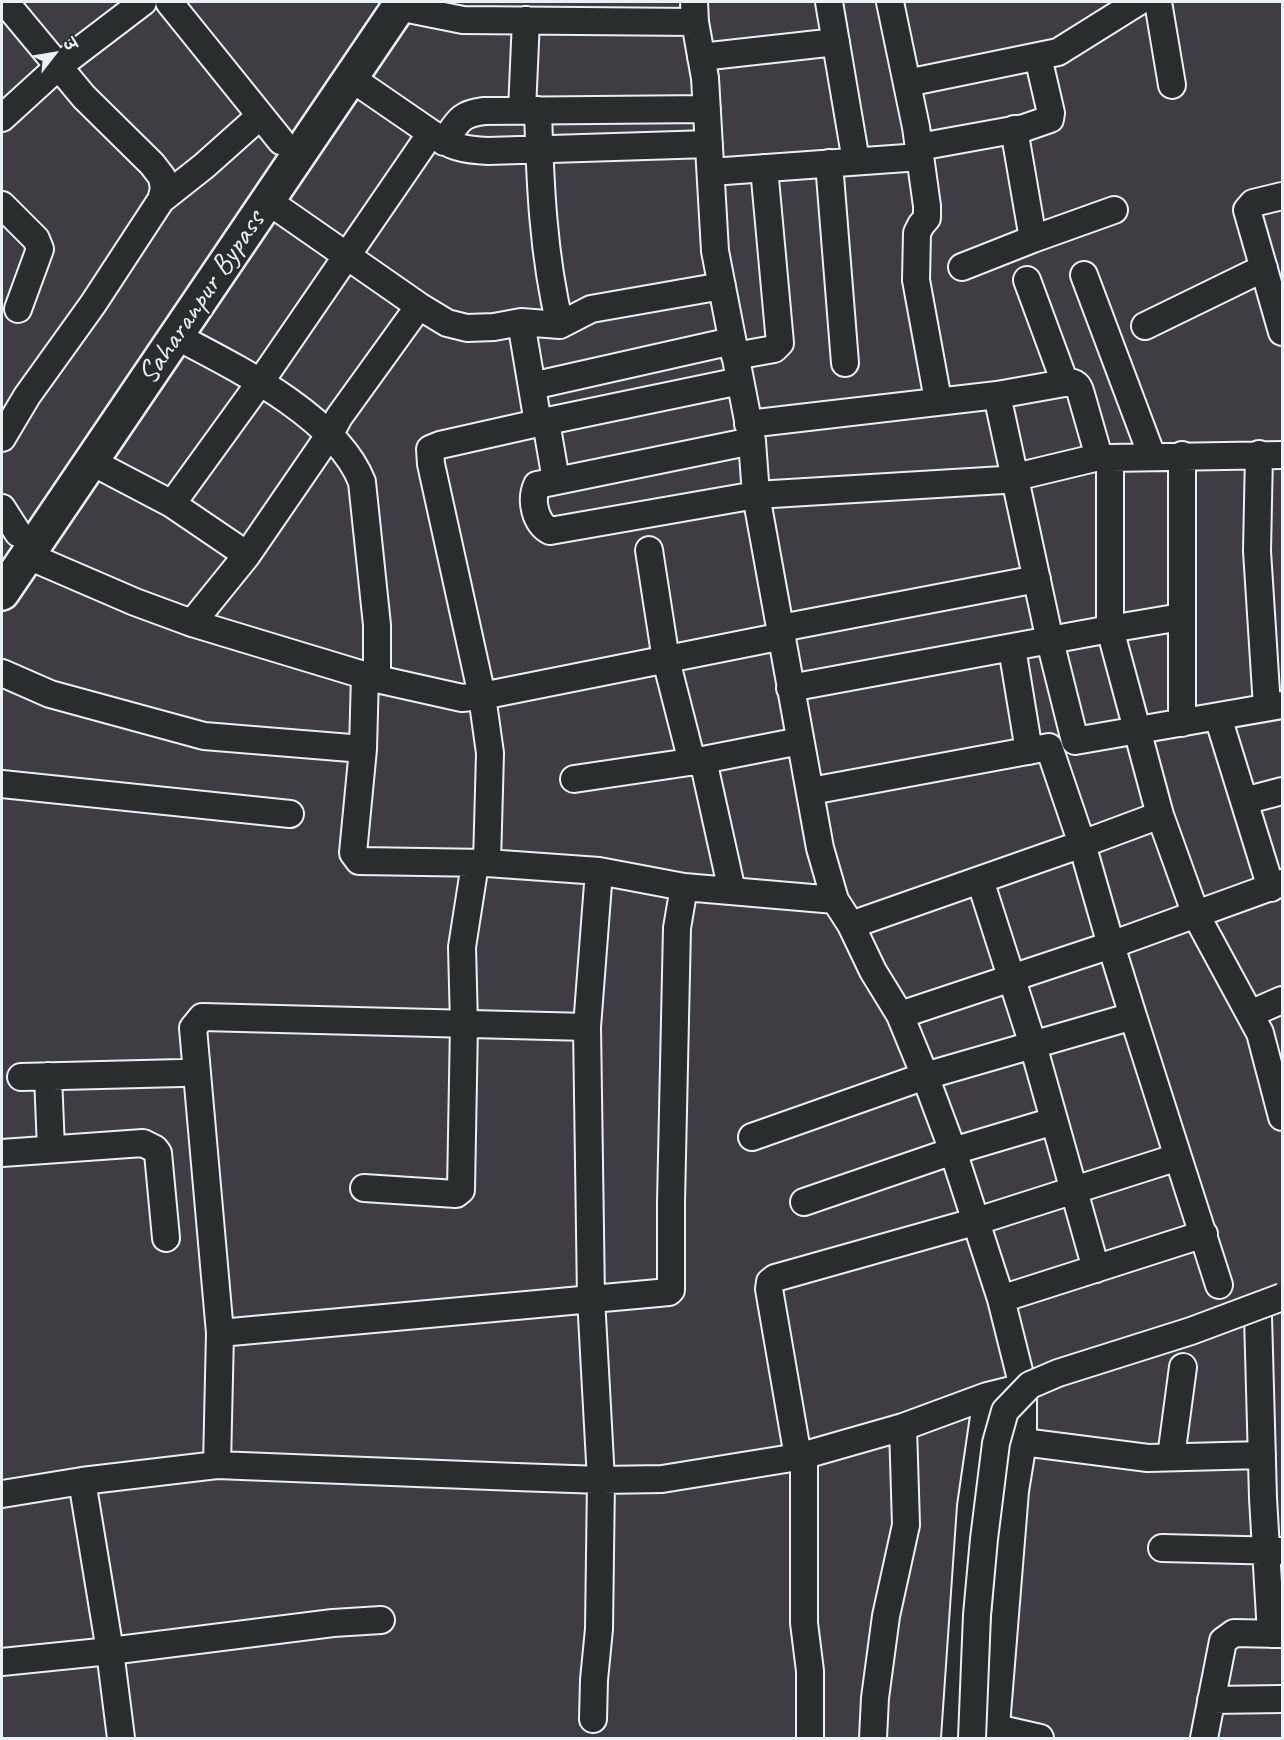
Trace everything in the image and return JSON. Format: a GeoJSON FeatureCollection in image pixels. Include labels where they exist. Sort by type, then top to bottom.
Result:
{"type":"FeatureCollection","features":[{"type":"Feature","properties":{"kind":"main road","name":"Saharanpur Bypass"},"geometry":{"type":"LineString","coordinates":[[2,593],[12,539],[90,461],[351,78],[391,3]]}},
{"type":"Feature","properties":{"kind":"main road"},"geometry":{"type":"LineString","coordinates":[[12,539],[281,141],[391,3]]}},
{"type":"Feature","properties":{"kind":"street"},"geometry":{"type":"LineString","coordinates":[[2,438],[27,396],[93,304],[161,200],[164,189],[162,177],[152,164],[84,97],[5,2]]}},
{"type":"Feature","properties":{"kind":"street"},"geometry":{"type":"LineString","coordinates":[[2,118],[59,66],[143,2]]}},
{"type":"Feature","properties":{"kind":"street"},"geometry":{"type":"LineString","coordinates":[[169,2],[281,141]]}},
{"type":"Feature","properties":{"kind":"street"},"geometry":{"type":"LineString","coordinates":[[830,2],[856,161]]}},
{"type":"Feature","properties":{"kind":"street"},"geometry":{"type":"LineString","coordinates":[[890,2],[919,152],[927,218],[917,233],[916,280],[938,400]]}},
{"type":"Feature","properties":{"kind":"street"},"geometry":{"type":"LineString","coordinates":[[907,83],[1058,52],[1138,2]]}},
{"type":"Feature","properties":{"kind":"street"},"geometry":{"type":"LineString","coordinates":[[1158,2],[1172,85]]}},
{"type":"Feature","properties":{"kind":"street"},"geometry":{"type":"LineString","coordinates":[[391,3],[463,20],[526,20],[695,12],[707,109],[715,251],[750,432],[756,495],[820,848],[835,900],[851,925],[873,971],[900,1015],[925,1076],[1001,1299],[1023,1387],[1023,1442],[1015,1491],[995,1733],[1040,1738]]}},
{"type":"Feature","properties":{"kind":"street"},"geometry":{"type":"LineString","coordinates":[[526,20],[530,110],[539,150],[545,237],[560,325]]}},
{"type":"Feature","properties":{"kind":"street"},"geometry":{"type":"LineString","coordinates":[[701,57],[836,42]]}},
{"type":"Feature","properties":{"kind":"street"},"geometry":{"type":"LineString","coordinates":[[711,172],[856,161],[919,152],[1050,118],[1051,113],[1038,57]]}},
{"type":"Feature","properties":{"kind":"street"},"geometry":{"type":"LineString","coordinates":[[351,78],[438,138],[464,150],[539,150],[709,144]]}},
{"type":"Feature","properties":{"kind":"street"},"geometry":{"type":"LineString","coordinates":[[172,504],[261,381],[347,255],[438,138],[468,113],[530,110],[707,109]]}},
{"type":"Feature","properties":{"kind":"street"},"geometry":{"type":"LineString","coordinates":[[161,200],[204,166],[260,116]]}},
{"type":"Feature","properties":{"kind":"street"},"geometry":{"type":"LineString","coordinates":[[1014,129],[1034,239]]}},
{"type":"Feature","properties":{"kind":"street"},"geometry":{"type":"LineString","coordinates":[[829,163],[845,363]]}},
{"type":"Feature","properties":{"kind":"street"},"geometry":{"type":"LineString","coordinates":[[532,386],[734,349],[774,349],[780,343],[764,168]]}},
{"type":"Feature","properties":{"kind":"street"},"geometry":{"type":"LineString","coordinates":[[1282,195],[1253,203],[1247,210],[1282,332]]}},
{"type":"Feature","properties":{"kind":"street"},"geometry":{"type":"LineString","coordinates":[[268,201],[419,306],[447,323],[467,328],[494,327],[521,322],[560,325],[591,309],[722,286]]}},
{"type":"Feature","properties":{"kind":"street"},"geometry":{"type":"LineString","coordinates":[[2,205],[36,239],[40,249],[18,309]]}},
{"type":"Feature","properties":{"kind":"street"},"geometry":{"type":"LineString","coordinates":[[962,267],[1114,210]]}},
{"type":"Feature","properties":{"kind":"street"},"geometry":{"type":"LineString","coordinates":[[1145,326],[1264,268]]}},
{"type":"Feature","properties":{"kind":"street"},"geometry":{"type":"LineString","coordinates":[[1084,275],[1152,456]]}},
{"type":"Feature","properties":{"kind":"street"},"geometry":{"type":"LineString","coordinates":[[1028,280],[1065,383]]}},
{"type":"Feature","properties":{"kind":"street"},"geometry":{"type":"LineString","coordinates":[[192,623],[247,555],[330,434],[339,417],[419,306]]}},
{"type":"Feature","properties":{"kind":"street"},"geometry":{"type":"LineString","coordinates":[[521,322],[532,386],[556,480]]}},
{"type":"Feature","properties":{"kind":"street"},"geometry":{"type":"LineString","coordinates":[[176,336],[261,381],[330,434],[356,467],[363,482],[377,625],[353,853],[359,861],[481,864],[599,871],[684,887],[835,900]]}},
{"type":"Feature","properties":{"kind":"street"},"geometry":{"type":"LineString","coordinates":[[364,1188],[456,1194],[461,1190],[464,1024],[462,947],[481,864],[490,753],[482,696],[430,449],[542,422],[740,381]]}},
{"type":"Feature","properties":{"kind":"street"},"geometry":{"type":"LineString","coordinates":[[811,791],[1075,741],[1137,730],[1218,717],[1275,706],[1257,552],[1271,454],[1104,457],[1016,478],[756,495],[550,531],[540,524],[537,516],[535,489],[537,485],[750,432],[938,400],[997,395],[1075,383],[1104,457],[1110,629],[1137,730],[1160,815],[1196,915],[1260,1034],[1282,1117]]}},
{"type":"Feature","properties":{"kind":"street"},"geometry":{"type":"LineString","coordinates":[[997,395],[1050,641],[1075,741]]}},
{"type":"Feature","properties":{"kind":"street"},"geometry":{"type":"LineString","coordinates":[[1182,455],[1182,723]]}},
{"type":"Feature","properties":{"kind":"street"},"geometry":{"type":"LineString","coordinates":[[90,461],[172,504],[247,555]]}},
{"type":"Feature","properties":{"kind":"street"},"geometry":{"type":"LineString","coordinates":[[12,539],[135,602],[192,623],[371,677],[462,698],[666,660],[782,632],[1037,579]]}},
{"type":"Feature","properties":{"kind":"street"},"geometry":{"type":"LineString","coordinates":[[649,549],[666,660],[697,761],[732,891]]}},
{"type":"Feature","properties":{"kind":"street"},"geometry":{"type":"LineString","coordinates":[[790,688],[1181,617]]}},
{"type":"Feature","properties":{"kind":"street"},"geometry":{"type":"LineString","coordinates":[[1012,648],[1039,749],[1082,844],[1133,1016],[1219,1284]]}},
{"type":"Feature","properties":{"kind":"street"},"geometry":{"type":"LineString","coordinates":[[2,673],[50,694],[204,736],[363,749]]}},
{"type":"Feature","properties":{"kind":"street"},"geometry":{"type":"LineString","coordinates":[[900,1015],[1111,945],[1277,886],[1244,801],[1218,717]]}},
{"type":"Feature","properties":{"kind":"street"},"geometry":{"type":"LineString","coordinates":[[574,779],[697,761],[800,741]]}},
{"type":"Feature","properties":{"kind":"street"},"geometry":{"type":"LineString","coordinates":[[2,784],[290,814]]}},
{"type":"Feature","properties":{"kind":"street"},"geometry":{"type":"LineString","coordinates":[[1244,801],[1282,791]]}},
{"type":"Feature","properties":{"kind":"street"},"geometry":{"type":"LineString","coordinates":[[851,925],[1160,815]]}},
{"type":"Feature","properties":{"kind":"street"},"geometry":{"type":"LineString","coordinates":[[593,1719],[599,1629],[601,1480],[591,1298],[587,1027],[599,871]]}},
{"type":"Feature","properties":{"kind":"street"},"geometry":{"type":"LineString","coordinates":[[980,880],[1033,1045],[1096,1269]]}},
{"type":"Feature","properties":{"kind":"street"},"geometry":{"type":"LineString","coordinates":[[220,1333],[669,1292],[672,1287],[671,1202],[677,928],[684,887]]}},
{"type":"Feature","properties":{"kind":"street"},"geometry":{"type":"LineString","coordinates":[[1250,1014],[1282,1000]]}},
{"type":"Feature","properties":{"kind":"street"},"geometry":{"type":"LineString","coordinates":[[752,1137],[925,1076],[1133,1016]]}},
{"type":"Feature","properties":{"kind":"street"},"geometry":{"type":"LineString","coordinates":[[217,1465],[220,1333],[193,1028],[197,1021],[202,1017],[587,1027]]}},
{"type":"Feature","properties":{"kind":"street"},"geometry":{"type":"LineString","coordinates":[[21,1077],[182,1073]]}},
{"type":"Feature","properties":{"kind":"street"},"geometry":{"type":"LineString","coordinates":[[48,1076],[51,1149]]}},
{"type":"Feature","properties":{"kind":"street"},"geometry":{"type":"LineString","coordinates":[[804,1202],[952,1151],[1054,1121]]}},
{"type":"Feature","properties":{"kind":"street"},"geometry":{"type":"LineString","coordinates":[[2,1153],[142,1143],[155,1149],[158,1153],[166,1238]]}},
{"type":"Feature","properties":{"kind":"street"},"geometry":{"type":"LineString","coordinates":[[810,1738],[810,1671],[804,1623],[801,1456],[769,1289],[770,1282],[775,1278],[974,1222],[1178,1157]]}},
{"type":"Feature","properties":{"kind":"street"},"geometry":{"type":"LineString","coordinates":[[1001,1299],[1204,1234]]}},
{"type":"Feature","properties":{"kind":"street"},"geometry":{"type":"LineString","coordinates":[[972,1738],[977,1615],[984,1539],[996,1443],[1005,1411],[1030,1385],[1058,1373],[1191,1331],[1282,1298]]}},
{"type":"Feature","properties":{"kind":"street"},"geometry":{"type":"LineString","coordinates":[[1204,1738],[1223,1641],[1234,1633],[1277,1634],[1269,1445],[1258,1317]]}},
{"type":"Feature","properties":{"kind":"street"},"geometry":{"type":"LineString","coordinates":[[1171,1457],[1183,1367]]}},
{"type":"Feature","properties":{"kind":"street"},"geometry":{"type":"LineString","coordinates":[[2,1494],[82,1481],[217,1465],[601,1480],[662,1479],[801,1456],[903,1427],[987,1396],[1023,1387]]}},
{"type":"Feature","properties":{"kind":"street"},"geometry":{"type":"LineString","coordinates":[[955,1738],[971,1506],[987,1396]]}},
{"type":"Feature","properties":{"kind":"street"},"geometry":{"type":"LineString","coordinates":[[873,1738],[875,1698],[886,1616],[906,1525],[903,1427]]}},
{"type":"Feature","properties":{"kind":"street"},"geometry":{"type":"LineString","coordinates":[[1023,1442],[1148,1458],[1269,1445]]}},
{"type":"Feature","properties":{"kind":"street"},"geometry":{"type":"LineString","coordinates":[[82,1481],[122,1738]]}},
{"type":"Feature","properties":{"kind":"street"},"geometry":{"type":"LineString","coordinates":[[1162,1548],[1275,1551]]}},
{"type":"Feature","properties":{"kind":"street"},"geometry":{"type":"LineString","coordinates":[[2,1662],[333,1623],[381,1620]]}},
{"type":"Feature","properties":{"kind":"street"},"geometry":{"type":"LineString","coordinates":[[1211,1700],[1282,1698]]}}]}
